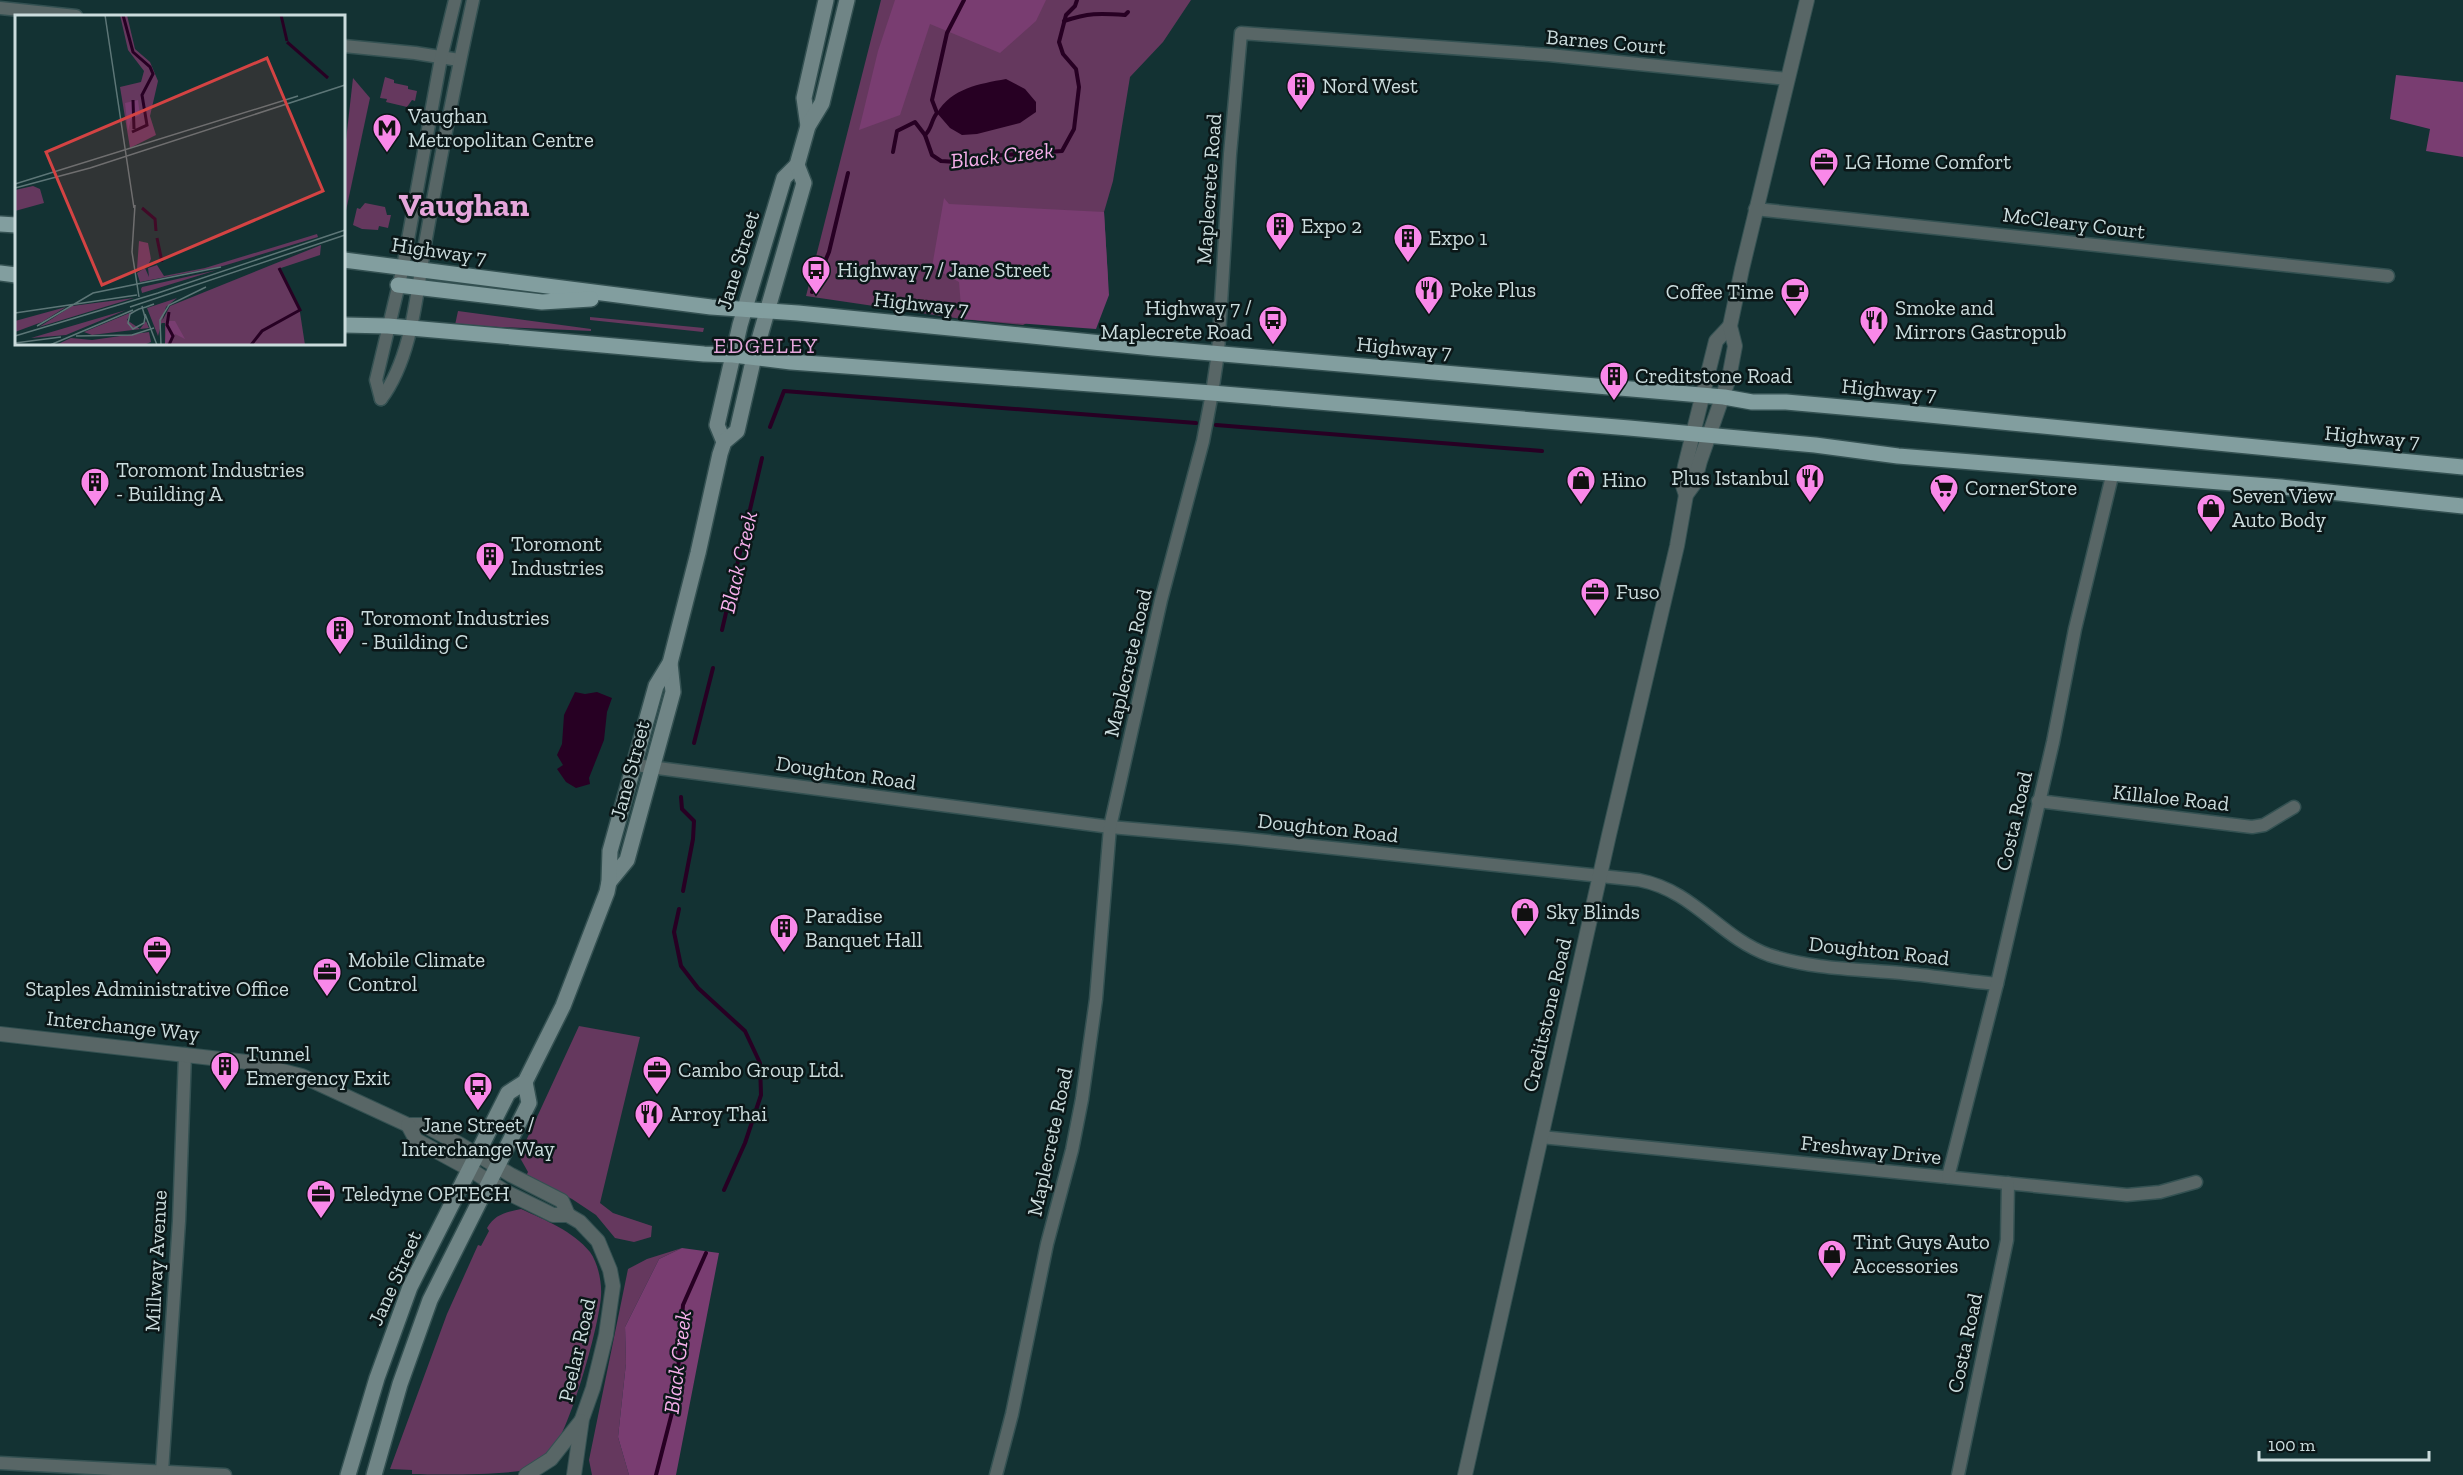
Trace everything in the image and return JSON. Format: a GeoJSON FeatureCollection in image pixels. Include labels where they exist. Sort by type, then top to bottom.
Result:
{"type":"FeatureCollection","features":[{"type":"Feature","properties":{"kind":"main road","name":"Jane Street"},"geometry":{"type":"LineString","coordinates":[[808,126],[804,98],[826,0]]}},
{"type":"Feature","properties":{"kind":"main road","name":"Jane Street"},"geometry":{"type":"LineString","coordinates":[[724,442],[717,425],[745,309],[784,178],[797,165],[808,126],[822,103],[847,0]]}},
{"type":"Feature","properties":{"kind":"main road","name":"Jane Street"},"geometry":{"type":"LineString","coordinates":[[348,1475],[356,1443],[410,1287],[508,1093],[525,1082],[563,1006],[609,882],[610,851],[656,686],[670,663],[724,442],[737,430],[754,357],[804,183],[797,165]]}},
{"type":"Feature","properties":{"kind":"main road"},"geometry":{"type":"LineString","coordinates":[[0,224],[15,225]]}},
{"type":"Feature","properties":{"kind":"main road","name":"Highway 7"},"geometry":{"type":"LineString","coordinates":[[345,260],[624,297],[745,309],[1703,395],[1752,402],[1786,402],[1887,411],[2463,467]]}},
{"type":"Feature","properties":{"kind":"main road"},"geometry":{"type":"LineString","coordinates":[[0,273],[15,275]]}},
{"type":"Feature","properties":{"kind":"main road"},"geometry":{"type":"LineString","coordinates":[[398,285],[542,302],[624,297]]}},
{"type":"Feature","properties":{"kind":"main road"},"geometry":{"type":"LineString","coordinates":[[345,325],[388,326],[704,354],[1629,428],[1815,445],[1898,456],[2113,472],[2463,506]]}},
{"type":"Feature","properties":{"kind":"main road","name":"Jane Street"},"geometry":{"type":"LineString","coordinates":[[609,882],[627,860],[673,692],[670,663]]}},
{"type":"Feature","properties":{"kind":"main road","name":"Jane Street"},"geometry":{"type":"LineString","coordinates":[[374,1475],[400,1384],[430,1300],[529,1103],[525,1082]]}},
{"type":"Feature","properties":{"kind":"street"},"geometry":{"type":"LineString","coordinates":[[455,0],[441,58],[403,267],[376,380],[381,399],[393,383],[410,329],[472,0]]}},
{"type":"Feature","properties":{"kind":"street","name":"Creditstone Road"},"geometry":{"type":"LineString","coordinates":[[1686,495],[1695,484],[1700,461],[1724,397],[1735,346],[1730,326],[1755,208],[1807,0]]}},
{"type":"Feature","properties":{"kind":"street"},"geometry":{"type":"LineString","coordinates":[[0,8],[66,15]]}},
{"type":"Feature","properties":{"kind":"street","name":"Maplecrete Road"},"geometry":{"type":"LineString","coordinates":[[996,1475],[1012,1414],[1047,1244],[1072,1150],[1082,1099],[1096,999],[1110,827],[1161,600],[1203,441],[1212,393],[1218,353],[1230,154],[1241,33],[1419,46]]}},
{"type":"Feature","properties":{"kind":"street"},"geometry":{"type":"LineString","coordinates":[[345,46],[459,60]]}},
{"type":"Feature","properties":{"kind":"street","name":"Barnes Court"},"geometry":{"type":"LineString","coordinates":[[1419,46],[1549,55],[1788,79]]}},
{"type":"Feature","properties":{"kind":"street","name":"McCleary Court"},"geometry":{"type":"LineString","coordinates":[[1755,208],[2388,276]]}},
{"type":"Feature","properties":{"kind":"street","name":"Creditstone Road"},"geometry":{"type":"LineString","coordinates":[[1465,1475],[1677,546],[1686,495],[1682,483],[1693,435],[1716,340],[1730,326]]}},
{"type":"Feature","properties":{"kind":"street","name":"Costa Road"},"geometry":{"type":"LineString","coordinates":[[1948,1177],[1997,984],[2075,629],[2113,472]]}},
{"type":"Feature","properties":{"kind":"street","name":"Doughton Road"},"geometry":{"type":"LineString","coordinates":[[635,765],[1110,827],[1639,880],[1667,888],[1696,906],[1731,934],[1769,954],[1817,967],[1928,975],[1997,984]]}},
{"type":"Feature","properties":{"kind":"street","name":"Killaloe Road"},"geometry":{"type":"LineString","coordinates":[[2038,801],[2252,827],[2264,825],[2294,807]]}},
{"type":"Feature","properties":{"kind":"street","name":"Interchange Way"},"geometry":{"type":"LineString","coordinates":[[0,1034],[247,1062],[302,1076],[408,1125],[424,1125],[498,1167]]}},
{"type":"Feature","properties":{"kind":"street","name":"Millway Avenue"},"geometry":{"type":"LineString","coordinates":[[162,1471],[179,1221],[185,1054]]}},
{"type":"Feature","properties":{"kind":"street","name":"Interchange Way"},"geometry":{"type":"LineString","coordinates":[[408,1125],[416,1140],[471,1170]]}},
{"type":"Feature","properties":{"kind":"street","name":"Freshway Drive"},"geometry":{"type":"LineString","coordinates":[[1541,1137],[2127,1196],[2160,1192],[2196,1182]]}},
{"type":"Feature","properties":{"kind":"street","name":"Peelar Road"},"geometry":{"type":"LineString","coordinates":[[498,1167],[562,1201],[568,1215]]}},
{"type":"Feature","properties":{"kind":"street","name":"Peelar Road"},"geometry":{"type":"LineString","coordinates":[[471,1170],[504,1191],[553,1215],[568,1215],[580,1222],[598,1240],[610,1270],[613,1286],[606,1335],[593,1388],[582,1419],[574,1475]]}},
{"type":"Feature","properties":{"kind":"street","name":"Costa Road"},"geometry":{"type":"LineString","coordinates":[[1958,1475],[2007,1240],[2008,1183]]}},
{"type":"Feature","properties":{"kind":"street"},"geometry":{"type":"LineString","coordinates":[[526,1475],[551,1459],[582,1419]]}},
{"type":"Feature","properties":{"kind":"street"},"geometry":{"type":"LineString","coordinates":[[0,1463],[225,1475]]}},
{"type":"Feature","properties":{"kind":"shaded area"},"geometry":{"type":"Polygon","coordinates":[[[881,0],[1191,0],[1163,42],[1130,77],[1113,181],[1104,212],[1108,280],[1023,325],[962,319],[806,296],[881,0]]]}},
{"type":"Feature","properties":{"kind":"shaded area"},"geometry":{"type":"Polygon","coordinates":[[[895,0],[1046,0],[1036,21],[1000,53],[930,24],[900,115],[859,130],[878,51],[895,0]]]}},
{"type":"Feature","properties":{"kind":"shaded area"},"geometry":{"type":"Polygon","coordinates":[[[2396,75],[2463,82],[2463,157],[2426,151],[2430,129],[2390,119],[2396,75]]]}},
{"type":"Feature","properties":{"kind":"shaded area"},"geometry":{"type":"Polygon","coordinates":[[[385,77],[394,80],[394,83],[417,91],[415,101],[412,100],[407,107],[386,102],[387,99],[380,98],[385,77]]]}},
{"type":"Feature","properties":{"kind":"shaded area"},"geometry":{"type":"Polygon","coordinates":[[[353,78],[370,98],[345,215],[345,149],[353,78]]]}},
{"type":"Feature","properties":{"kind":"shaded area"},"geometry":{"type":"Polygon","coordinates":[[[1006,79],[1025,89],[1036,102],[1036,112],[1020,123],[977,134],[962,135],[950,128],[937,113],[950,98],[967,88],[1006,79]]]}},
{"type":"Feature","properties":{"kind":"shaded area"},"geometry":{"type":"Polygon","coordinates":[[[944,198],[949,204],[1104,212],[1109,295],[1096,329],[962,319],[959,282],[932,267],[944,198]]]}},
{"type":"Feature","properties":{"kind":"shaded area"},"geometry":{"type":"Polygon","coordinates":[[[365,203],[385,207],[387,215],[391,215],[388,228],[379,226],[378,230],[362,229],[353,225],[357,208],[360,209],[365,203]]]}},
{"type":"Feature","properties":{"kind":"shaded area"},"geometry":{"type":"Polygon","coordinates":[[[458,311],[591,329],[591,331],[455,325],[458,311]]]}},
{"type":"Feature","properties":{"kind":"shaded area"},"geometry":{"type":"Polygon","coordinates":[[[590,317],[704,328],[703,332],[590,320],[590,317]]]}},
{"type":"Feature","properties":{"kind":"shaded area"},"geometry":{"type":"Polygon","coordinates":[[[575,692],[585,694],[597,692],[612,698],[607,712],[604,740],[589,778],[590,784],[576,788],[566,782],[557,769],[563,765],[557,755],[562,744],[564,715],[575,692]]]}},
{"type":"Feature","properties":{"kind":"shaded area"},"geometry":{"type":"Polygon","coordinates":[[[579,1026],[640,1037],[600,1203],[613,1213],[652,1226],[651,1237],[634,1242],[615,1238],[596,1215],[572,1199],[526,1176],[528,1172],[519,1156],[579,1026]]]}},
{"type":"Feature","properties":{"kind":"shaded area"},"geometry":{"type":"Polygon","coordinates":[[[521,1209],[558,1227],[583,1245],[593,1256],[600,1279],[599,1311],[589,1354],[574,1404],[557,1443],[549,1455],[538,1463],[526,1470],[515,1472],[412,1474],[412,1470],[390,1469],[447,1314],[478,1245],[481,1246],[489,1231],[487,1228],[497,1217],[521,1209]]]}},
{"type":"Feature","properties":{"kind":"shaded area"},"geometry":{"type":"Polygon","coordinates":[[[682,1248],[659,1259],[625,1327],[626,1363],[618,1437],[629,1475],[592,1475],[589,1460],[628,1269],[647,1259],[682,1248]]]}},
{"type":"Feature","properties":{"kind":"shaded area"},"geometry":{"type":"Polygon","coordinates":[[[682,1248],[719,1253],[676,1475],[629,1475],[618,1437],[626,1363],[625,1327],[659,1259],[682,1248]]]}},
{"type":"Feature","properties":{"kind":"waterway"},"geometry":{"type":"LineString","coordinates":[[925,135],[937,113],[932,100],[947,33],[964,0]]}},
{"type":"Feature","properties":{"kind":"waterway","name":"Black Creek"},"geometry":{"type":"LineString","coordinates":[[893,152],[897,131],[915,122],[925,135],[932,155],[941,161],[972,163],[990,156],[1062,151],[1074,129],[1079,87],[1076,69],[1063,54],[1059,42],[1066,15],[1075,6],[1077,0]]}},
{"type":"Feature","properties":{"kind":"waterway"},"geometry":{"type":"LineString","coordinates":[[1064,21],[1087,15],[1125,15],[1128,12]]}},
{"type":"Feature","properties":{"kind":"waterway","name":"Black Creek"},"geometry":{"type":"LineString","coordinates":[[812,292],[829,252],[848,173]]}},
{"type":"Feature","properties":{"kind":"waterway"},"geometry":{"type":"LineString","coordinates":[[770,427],[784,391],[1196,423]]}},
{"type":"Feature","properties":{"kind":"waterway"},"geometry":{"type":"LineString","coordinates":[[1216,425],[1542,451]]}},
{"type":"Feature","properties":{"kind":"waterway","name":"Black Creek"},"geometry":{"type":"LineString","coordinates":[[722,630],[762,458]]}},
{"type":"Feature","properties":{"kind":"waterway","name":"Black Creek"},"geometry":{"type":"LineString","coordinates":[[694,743],[713,668]]}},
{"type":"Feature","properties":{"kind":"waterway","name":"Black Creek"},"geometry":{"type":"LineString","coordinates":[[681,797],[682,809],[694,821],[693,839],[683,891]]}},
{"type":"Feature","properties":{"kind":"waterway","name":"Black Creek"},"geometry":{"type":"LineString","coordinates":[[679,909],[674,932],[681,966],[698,988],[745,1031],[760,1063],[761,1095],[745,1143],[724,1190]]}},
{"type":"Feature","properties":{"kind":"waterway","name":"Black Creek"},"geometry":{"type":"LineString","coordinates":[[656,1475],[676,1397],[683,1305],[706,1253]]}},
{"type":"Feature","properties":{"kind":"place","name":"Nord West"},"geometry":{"type":"Point","coordinates":[1301,112]}},
{"type":"Feature","properties":{"kind":"place","name":"Vaughan Metropolitan Centre"},"geometry":{"type":"Point","coordinates":[387,154]}},
{"type":"Feature","properties":{"kind":"place","name":"LG Home Comfort"},"geometry":{"type":"Point","coordinates":[1824,188]}},
{"type":"Feature","properties":{"kind":"place","name":"Expo 2"},"geometry":{"type":"Point","coordinates":[1280,252]}},
{"type":"Feature","properties":{"kind":"place","name":"Expo 1"},"geometry":{"type":"Point","coordinates":[1408,264]}},
{"type":"Feature","properties":{"kind":"place","name":"Highway 7 / Jane Street"},"geometry":{"type":"Point","coordinates":[816,296]}},
{"type":"Feature","properties":{"kind":"place","name":"Poke Plus"},"geometry":{"type":"Point","coordinates":[1429,316]}},
{"type":"Feature","properties":{"kind":"place","name":"Coffee Time"},"geometry":{"type":"Point","coordinates":[1795,318]}},
{"type":"Feature","properties":{"kind":"place","name":"Highway 7 / Maplecrete Road"},"geometry":{"type":"Point","coordinates":[1273,346]}},
{"type":"Feature","properties":{"kind":"place","name":"Smoke and Mirrors Gastropub"},"geometry":{"type":"Point","coordinates":[1874,346]}},
{"type":"Feature","properties":{"kind":"place","name":"Creditstone Road"},"geometry":{"type":"Point","coordinates":[1614,402]}},
{"type":"Feature","properties":{"kind":"place","name":"Plus Istanbul"},"geometry":{"type":"Point","coordinates":[1810,504]}},
{"type":"Feature","properties":{"kind":"place","name":"Hino"},"geometry":{"type":"Point","coordinates":[1581,506]}},
{"type":"Feature","properties":{"kind":"place","name":"Toromont Industries - Building A"},"geometry":{"type":"Point","coordinates":[95,508]}},
{"type":"Feature","properties":{"kind":"place","name":"CornerStore"},"geometry":{"type":"Point","coordinates":[1944,514]}},
{"type":"Feature","properties":{"kind":"place","name":"Seven View Auto Body"},"geometry":{"type":"Point","coordinates":[2211,534]}},
{"type":"Feature","properties":{"kind":"place","name":"Toromont Industries"},"geometry":{"type":"Point","coordinates":[490,582]}},
{"type":"Feature","properties":{"kind":"place","name":"Fuso"},"geometry":{"type":"Point","coordinates":[1595,618]}},
{"type":"Feature","properties":{"kind":"place","name":"Toromont Industries - Building C"},"geometry":{"type":"Point","coordinates":[340,656]}},
{"type":"Feature","properties":{"kind":"place","name":"Sky Blinds"},"geometry":{"type":"Point","coordinates":[1525,938]}},
{"type":"Feature","properties":{"kind":"place","name":"Paradise Banquet Hall"},"geometry":{"type":"Point","coordinates":[784,954]}},
{"type":"Feature","properties":{"kind":"place","name":"Staples Administrative Office"},"geometry":{"type":"Point","coordinates":[157,976]}},
{"type":"Feature","properties":{"kind":"place","name":"Mobile Climate Control"},"geometry":{"type":"Point","coordinates":[327,998]}},
{"type":"Feature","properties":{"kind":"place","name":"Tunnel Emergency Exit"},"geometry":{"type":"Point","coordinates":[225,1092]}},
{"type":"Feature","properties":{"kind":"place","name":"Cambo Group Ltd."},"geometry":{"type":"Point","coordinates":[657,1096]}},
{"type":"Feature","properties":{"kind":"place","name":"Jane Street / Interchange Way"},"geometry":{"type":"Point","coordinates":[478,1112]}},
{"type":"Feature","properties":{"kind":"place","name":"Arroy Thai"},"geometry":{"type":"Point","coordinates":[649,1140]}},
{"type":"Feature","properties":{"kind":"place","name":"Teledyne OPTECH"},"geometry":{"type":"Point","coordinates":[321,1220]}},
{"type":"Feature","properties":{"kind":"place","name":"Tint Guys Auto Accessories"},"geometry":{"type":"Point","coordinates":[1832,1280]}},
{"type":"Feature","properties":{"kind":"district","name":"Vaughan"},"geometry":{"type":"Point","coordinates":[464,204]}},
{"type":"Feature","properties":{"kind":"district","name":"EDGELEY"},"geometry":{"type":"Point","coordinates":[766,345]}}]}
